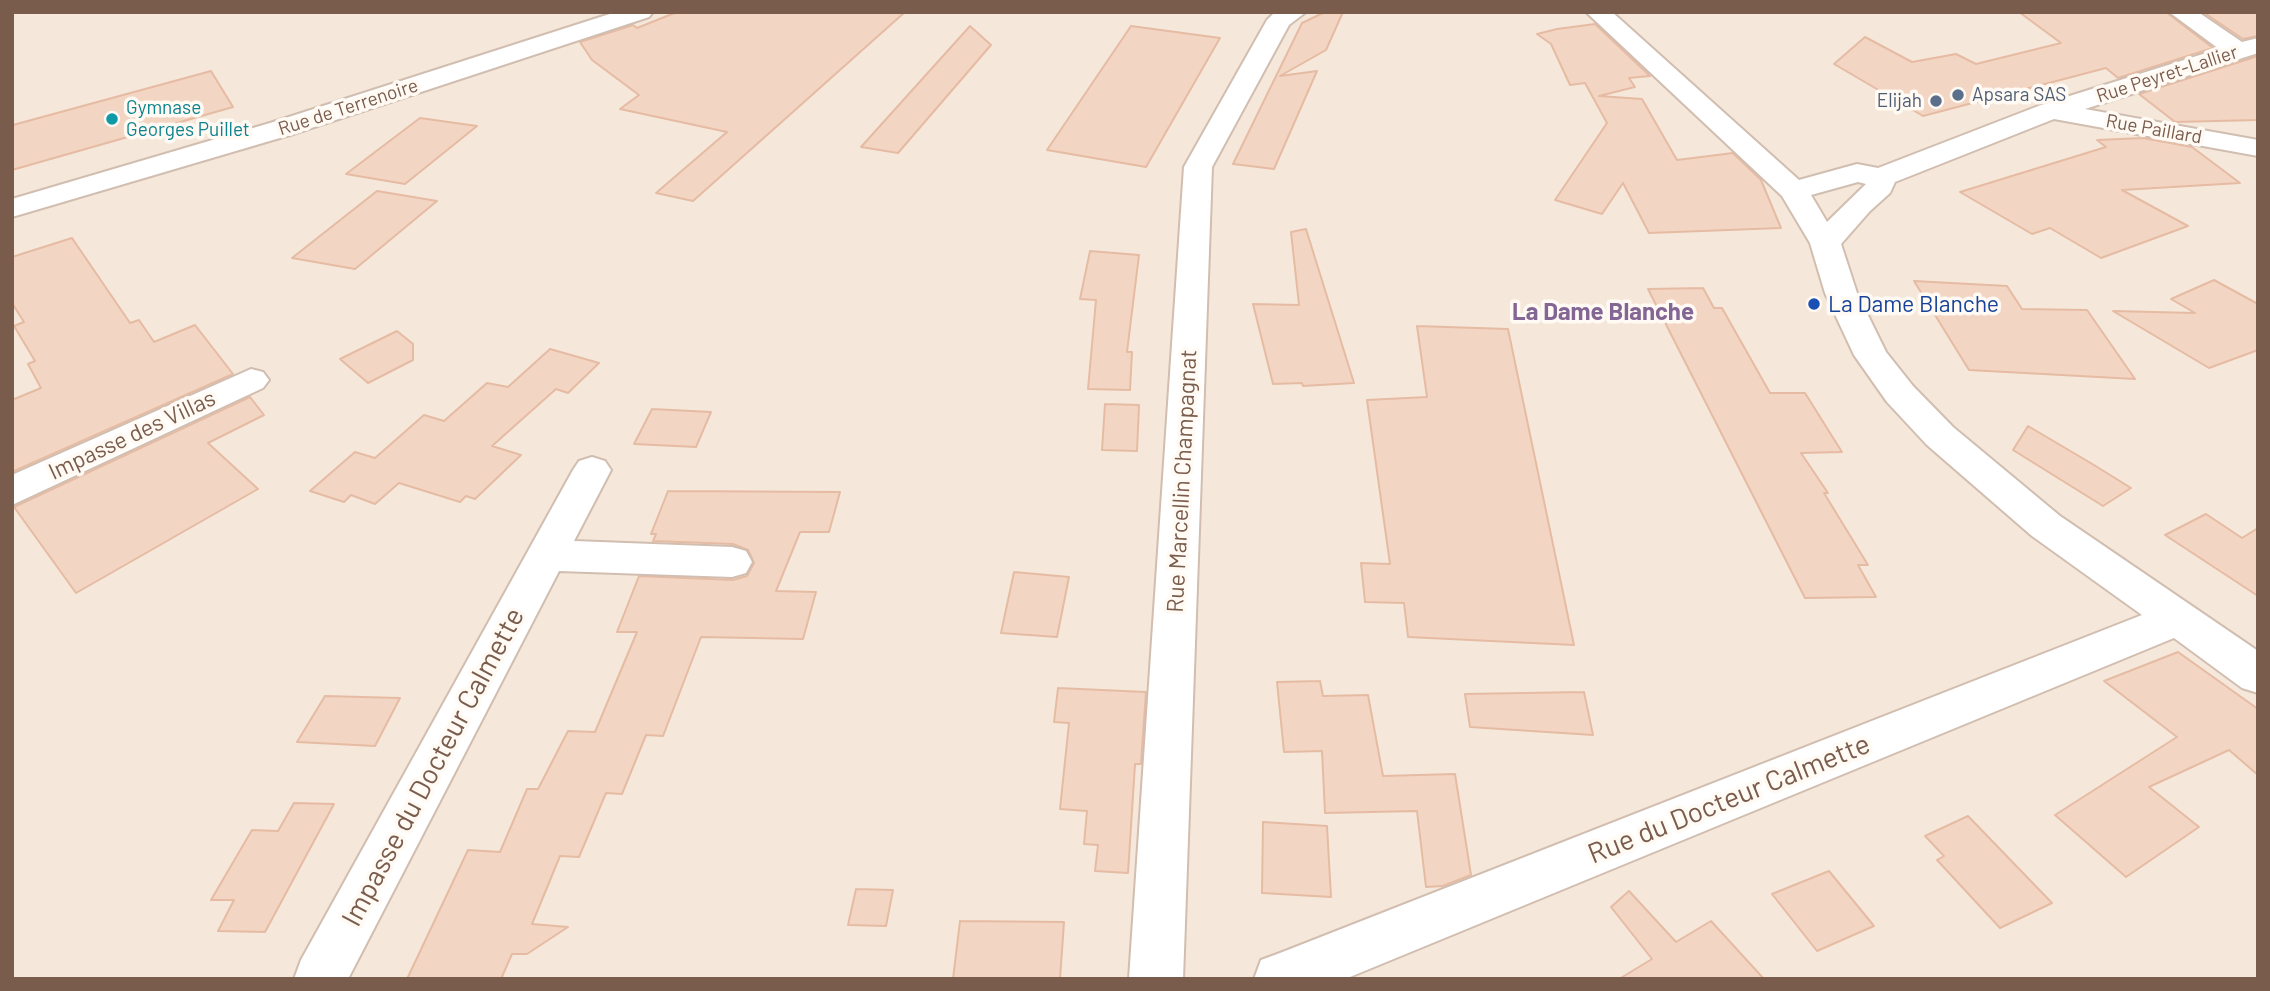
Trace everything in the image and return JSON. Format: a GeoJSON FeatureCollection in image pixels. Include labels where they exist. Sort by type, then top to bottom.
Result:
{"type":"FeatureCollection","features":[{"type":"Feature","properties":{"kind":"street","name":"Rue de Terrenoire"},"geometry":{"type":"LineString","coordinates":[[12,208],[280,130],[641,12]]}},
{"type":"Feature","properties":{"kind":"street","name":"Rue Marcellin Champagnat"},"geometry":{"type":"LineString","coordinates":[[1156,979],[1198,167],[1279,20],[1294,12]]}},
{"type":"Feature","properties":{"kind":"street"},"geometry":{"type":"LineString","coordinates":[[1598,12],[1794,191],[1825,243],[1841,293],[1871,355],[1900,394],[1940,436],[2046,526],[2177,619],[2250,660]]}},
{"type":"Feature","properties":{"kind":"street"},"geometry":{"type":"LineString","coordinates":[[2181,12],[2248,48]]}},
{"type":"Feature","properties":{"kind":"street","name":"Rue Peyret-Lallier"},"geometry":{"type":"LineString","coordinates":[[1794,191],[1857,173],[1881,177],[2051,111],[2248,48]]}},
{"type":"Feature","properties":{"kind":"street","name":"Rue Paillard"},"geometry":{"type":"LineString","coordinates":[[2051,111],[2258,148]]}},
{"type":"Feature","properties":{"kind":"street"},"geometry":{"type":"LineString","coordinates":[[1825,243],[1859,205],[1880,187],[1881,177]]}},
{"type":"Feature","properties":{"kind":"street","name":"Impasse des Villas"},"geometry":{"type":"LineString","coordinates":[[12,491],[251,380]]}},
{"type":"Feature","properties":{"kind":"street","name":"Impasse du Docteur Calmette"},"geometry":{"type":"LineString","coordinates":[[320,979],[592,470]]}},
{"type":"Feature","properties":{"kind":"street"},"geometry":{"type":"LineString","coordinates":[[547,555],[732,562]]}},
{"type":"Feature","properties":{"kind":"street","name":"Rue du Docteur Calmette"},"geometry":{"type":"LineString","coordinates":[[1280,979],[2177,619]]}},
{"type":"Feature","properties":{"kind":"shaded area"},"geometry":{"type":"Polygon","coordinates":[[[12,12],[2258,12],[2258,979],[12,979],[12,12]]]}},
{"type":"Feature","properties":{"kind":"building"},"geometry":{"type":"Polygon","coordinates":[[[677,12],[905,12],[693,201],[656,193],[727,132],[620,109],[639,95],[592,60],[580,42],[633,25],[637,28],[677,12]]]}},
{"type":"Feature","properties":{"kind":"building"},"geometry":{"type":"Polygon","coordinates":[[[1325,12],[1343,12],[1326,50],[1280,76],[1317,71],[1274,169],[1233,164],[1302,23],[1325,12]]]}},
{"type":"Feature","properties":{"kind":"building"},"geometry":{"type":"Polygon","coordinates":[[[2019,12],[2166,12],[2213,48],[2118,78],[2106,68],[1923,116],[1834,64],[1865,37],[1912,62],[1956,54],[1976,64],[2061,43],[2019,12]]]}},
{"type":"Feature","properties":{"kind":"building"},"geometry":{"type":"Polygon","coordinates":[[[2203,12],[2258,12],[2258,36],[2243,39],[2203,12]]]}},
{"type":"Feature","properties":{"kind":"building"},"geometry":{"type":"Polygon","coordinates":[[[1595,24],[1650,76],[1629,78],[1635,87],[1599,96],[1642,99],[1677,160],[1733,153],[1761,180],[1781,228],[1649,233],[1623,183],[1602,214],[1555,200],[1607,123],[1585,83],[1570,85],[1551,44],[1537,34],[1595,24]]]}},
{"type":"Feature","properties":{"kind":"building"},"geometry":{"type":"Polygon","coordinates":[[[970,26],[991,45],[898,153],[861,147],[970,26]]]}},
{"type":"Feature","properties":{"kind":"building"},"geometry":{"type":"Polygon","coordinates":[[[1131,26],[1220,38],[1146,167],[1047,150],[1131,26]]]}},
{"type":"Feature","properties":{"kind":"building"},"geometry":{"type":"Polygon","coordinates":[[[2258,56],[2258,120],[2175,122],[2139,94],[2258,56]]]}},
{"type":"Feature","properties":{"kind":"building","name":"Gymnase Georges Puillet"},"geometry":{"type":"Polygon","coordinates":[[[211,71],[233,107],[12,170],[13,125],[211,71]]]}},
{"type":"Feature","properties":{"kind":"building"},"geometry":{"type":"Polygon","coordinates":[[[420,118],[477,126],[405,184],[346,174],[420,118]]]}},
{"type":"Feature","properties":{"kind":"building"},"geometry":{"type":"Polygon","coordinates":[[[2143,138],[2192,147],[2240,183],[2122,190],[2188,226],[2101,258],[2050,228],[2032,234],[1960,192],[2106,147],[2097,140],[2143,138]]]}},
{"type":"Feature","properties":{"kind":"building"},"geometry":{"type":"Polygon","coordinates":[[[377,191],[437,201],[355,269],[292,258],[377,191]]]}},
{"type":"Feature","properties":{"kind":"building"},"geometry":{"type":"Polygon","coordinates":[[[1306,229],[1354,383],[1303,386],[1302,383],[1273,384],[1253,304],[1299,305],[1291,232],[1306,229]]]}},
{"type":"Feature","properties":{"kind":"building"},"geometry":{"type":"Polygon","coordinates":[[[72,238],[130,323],[139,320],[154,342],[195,325],[233,374],[12,472],[12,400],[41,388],[28,364],[35,361],[14,326],[24,322],[12,303],[12,257],[72,238]]]}},
{"type":"Feature","properties":{"kind":"building"},"geometry":{"type":"Polygon","coordinates":[[[1090,251],[1139,255],[1127,352],[1132,352],[1130,390],[1088,389],[1096,300],[1080,299],[1090,251]]]}},
{"type":"Feature","properties":{"kind":"building"},"geometry":{"type":"Polygon","coordinates":[[[2214,280],[2258,304],[2258,350],[2209,368],[2113,311],[2195,313],[2171,299],[2214,280]]]}},
{"type":"Feature","properties":{"kind":"building"},"geometry":{"type":"Polygon","coordinates":[[[1914,281],[2007,286],[2022,309],[2087,310],[2135,379],[1969,370],[1914,281]]]}},
{"type":"Feature","properties":{"kind":"building"},"geometry":{"type":"Polygon","coordinates":[[[1703,288],[1714,308],[1722,308],[1770,393],[1805,393],[1842,452],[1801,453],[1828,493],[1824,493],[1868,565],[1858,565],[1876,597],[1805,598],[1648,289],[1703,288]]]}},
{"type":"Feature","properties":{"kind":"building"},"geometry":{"type":"Polygon","coordinates":[[[1417,326],[1508,329],[1574,645],[1408,637],[1404,603],[1365,602],[1361,563],[1390,564],[1367,400],[1427,397],[1417,326]]]}},
{"type":"Feature","properties":{"kind":"building"},"geometry":{"type":"Polygon","coordinates":[[[397,331],[413,344],[413,360],[368,383],[340,359],[397,331]]]}},
{"type":"Feature","properties":{"kind":"building"},"geometry":{"type":"Polygon","coordinates":[[[550,349],[599,363],[568,393],[556,389],[492,446],[521,455],[475,499],[466,496],[460,502],[399,483],[375,504],[351,495],[344,502],[310,491],[355,452],[375,458],[424,415],[444,421],[487,383],[508,387],[550,349]]]}},
{"type":"Feature","properties":{"kind":"building"},"geometry":{"type":"Polygon","coordinates":[[[250,397],[264,415],[208,443],[258,489],[76,593],[14,507],[250,397]]]}},
{"type":"Feature","properties":{"kind":"building"},"geometry":{"type":"Polygon","coordinates":[[[1105,404],[1139,405],[1137,451],[1102,450],[1105,404]]]}},
{"type":"Feature","properties":{"kind":"building"},"geometry":{"type":"Polygon","coordinates":[[[652,409],[711,412],[696,447],[634,444],[652,409]]]}},
{"type":"Feature","properties":{"kind":"building"},"geometry":{"type":"Polygon","coordinates":[[[2028,426],[2131,488],[2103,506],[2013,450],[2028,426]]]}},
{"type":"Feature","properties":{"kind":"building"},"geometry":{"type":"Polygon","coordinates":[[[668,491],[840,492],[829,532],[800,532],[776,591],[816,592],[803,639],[701,637],[663,736],[646,735],[622,794],[606,793],[579,857],[560,856],[532,924],[568,927],[527,954],[512,954],[501,979],[407,979],[468,850],[500,852],[527,789],[538,789],[568,731],[595,732],[637,632],[617,632],[639,576],[733,580],[747,576],[754,563],[748,550],[733,544],[653,541],[656,534],[651,534],[668,491]]]}},
{"type":"Feature","properties":{"kind":"building"},"geometry":{"type":"Polygon","coordinates":[[[2206,514],[2242,538],[2258,528],[2258,596],[2165,535],[2206,514]]]}},
{"type":"Feature","properties":{"kind":"building"},"geometry":{"type":"Polygon","coordinates":[[[1014,572],[1069,577],[1057,637],[1001,633],[1014,572]]]}},
{"type":"Feature","properties":{"kind":"building"},"geometry":{"type":"Polygon","coordinates":[[[2178,652],[2258,709],[2258,775],[2229,750],[2149,787],[2199,827],[2126,877],[2055,815],[2177,737],[2104,681],[2178,652]]]}},
{"type":"Feature","properties":{"kind":"building"},"geometry":{"type":"Polygon","coordinates":[[[1320,681],[1323,696],[1368,695],[1383,776],[1455,774],[1471,875],[1443,886],[1426,887],[1417,811],[1325,813],[1322,751],[1284,752],[1277,682],[1320,681]]]}},
{"type":"Feature","properties":{"kind":"building"},"geometry":{"type":"Polygon","coordinates":[[[1058,688],[1146,692],[1141,764],[1135,764],[1128,873],[1095,871],[1098,845],[1084,844],[1087,811],[1060,809],[1069,723],[1054,722],[1058,688]]]}},
{"type":"Feature","properties":{"kind":"building"},"geometry":{"type":"Polygon","coordinates":[[[1584,692],[1593,735],[1470,727],[1465,694],[1584,692]]]}},
{"type":"Feature","properties":{"kind":"building"},"geometry":{"type":"Polygon","coordinates":[[[325,696],[400,698],[375,746],[297,742],[325,696]]]}},
{"type":"Feature","properties":{"kind":"building"},"geometry":{"type":"Polygon","coordinates":[[[294,803],[334,804],[265,932],[218,931],[234,900],[211,900],[252,830],[278,831],[294,803]]]}},
{"type":"Feature","properties":{"kind":"building"},"geometry":{"type":"Polygon","coordinates":[[[1968,816],[2052,903],[2000,928],[1937,860],[1944,856],[1925,836],[1968,816]]]}},
{"type":"Feature","properties":{"kind":"building"},"geometry":{"type":"Polygon","coordinates":[[[1263,822],[1327,826],[1331,897],[1262,893],[1263,822]]]}},
{"type":"Feature","properties":{"kind":"building"},"geometry":{"type":"Polygon","coordinates":[[[1829,871],[1874,926],[1817,951],[1772,894],[1829,871]]]}},
{"type":"Feature","properties":{"kind":"building"},"geometry":{"type":"Polygon","coordinates":[[[856,889],[893,890],[886,926],[848,925],[856,889]]]}},
{"type":"Feature","properties":{"kind":"building"},"geometry":{"type":"Polygon","coordinates":[[[1629,891],[1676,942],[1711,921],[1764,979],[1619,979],[1652,959],[1611,907],[1629,891]]]}},
{"type":"Feature","properties":{"kind":"building"},"geometry":{"type":"Polygon","coordinates":[[[960,921],[1064,922],[1060,979],[953,979],[960,921]]]}},
{"type":"Feature","properties":{"kind":"place","name":"Apsara SAS"},"geometry":{"type":"Point","coordinates":[1958,95]}},
{"type":"Feature","properties":{"kind":"place","name":"Elijah"},"geometry":{"type":"Point","coordinates":[1936,101]}},
{"type":"Feature","properties":{"kind":"place","name":"Gymnase Georges Puillet"},"geometry":{"type":"Point","coordinates":[112,119]}},
{"type":"Feature","properties":{"kind":"place","name":"La Dame Blanche"},"geometry":{"type":"Point","coordinates":[1814,304]}},
{"type":"Feature","properties":{"kind":"district","name":"La Dame Blanche"},"geometry":{"type":"Point","coordinates":[1603,312]}}]}
